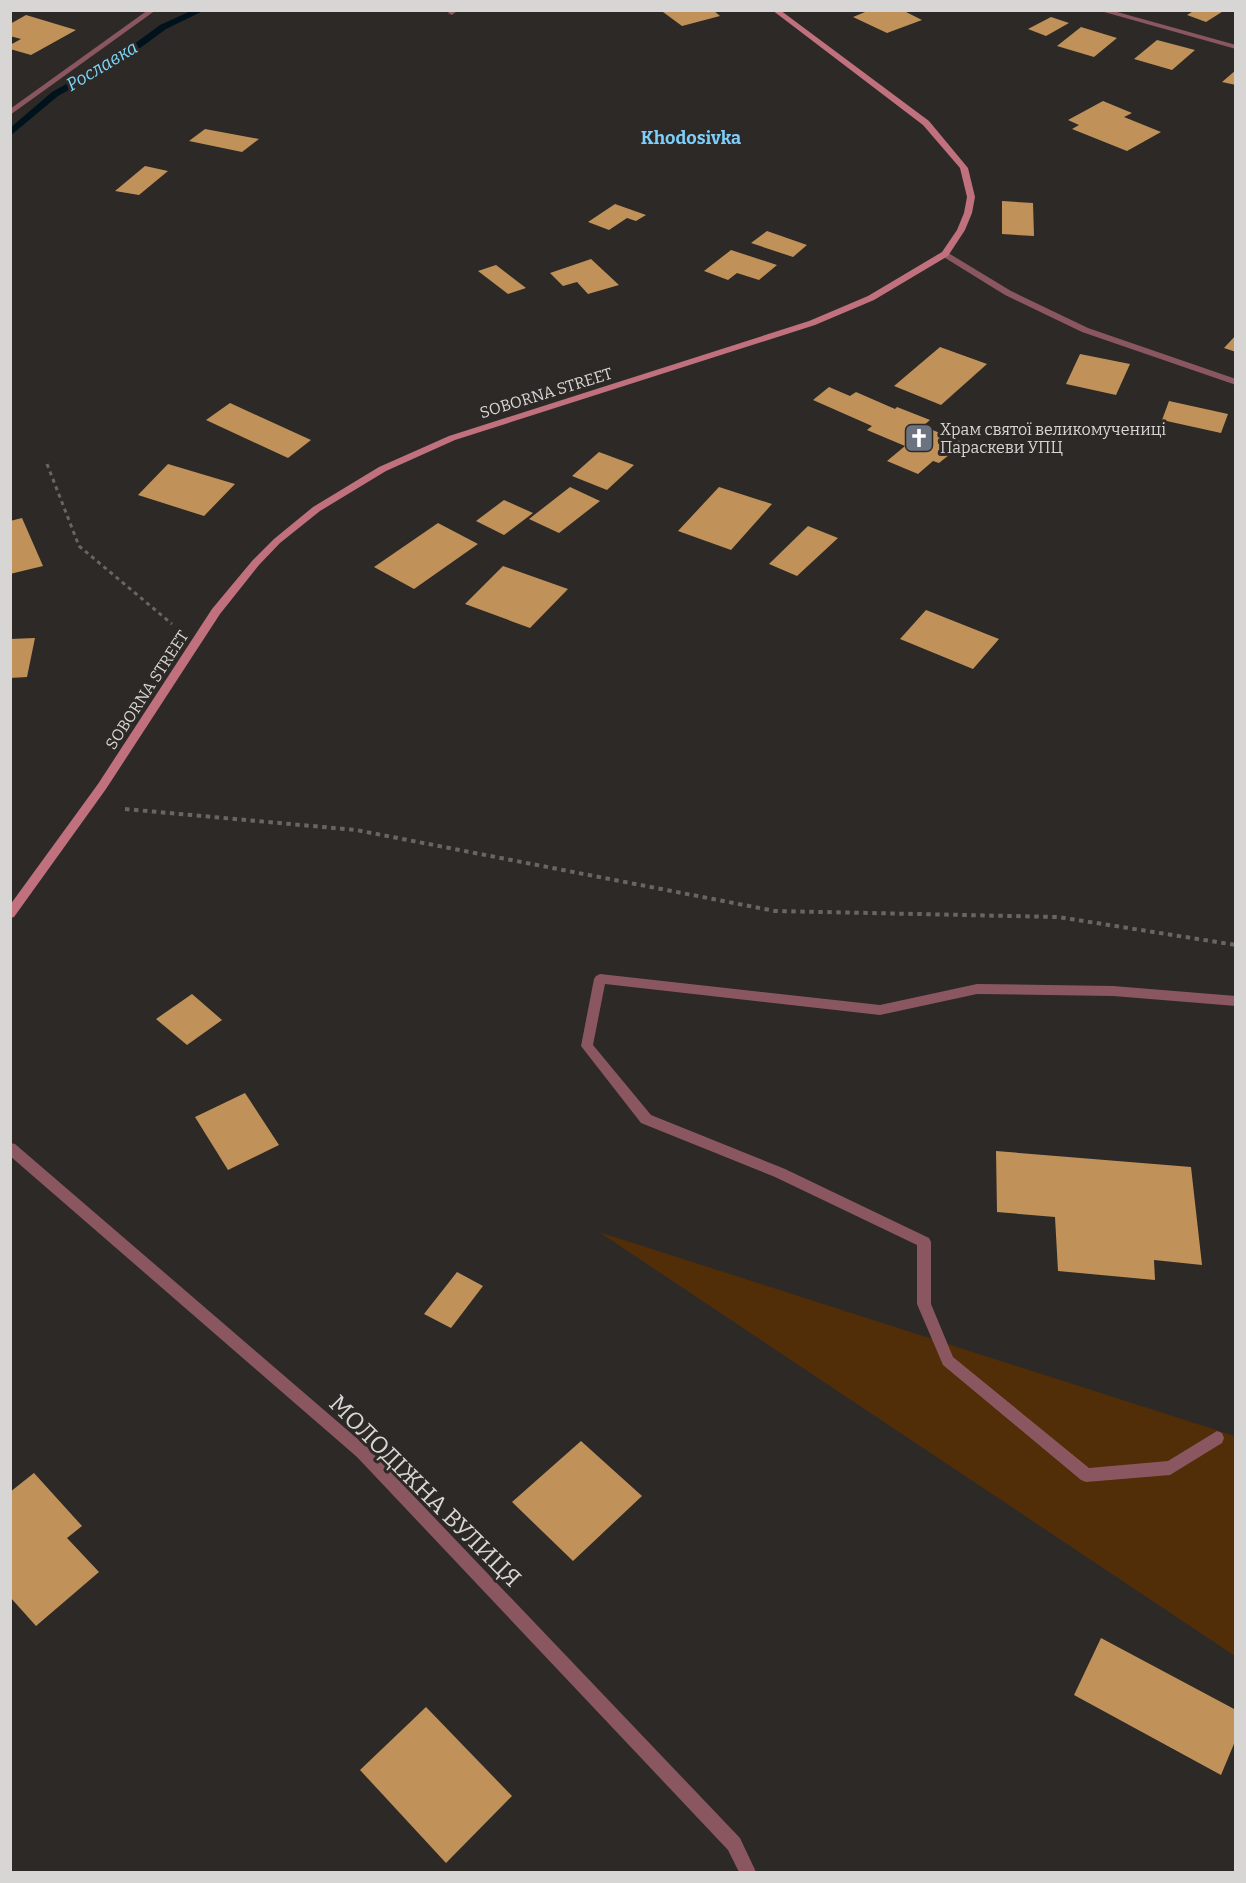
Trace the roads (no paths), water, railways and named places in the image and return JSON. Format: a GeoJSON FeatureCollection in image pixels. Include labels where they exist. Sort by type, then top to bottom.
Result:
{"type":"FeatureCollection","features":[{"type":"Feature","properties":{"kind":"street"},"geometry":{"type":"LineString","coordinates":[[10,113],[153,10]]}},
{"type":"Feature","properties":{"kind":"street","name":"SOBORNA STREET"},"geometry":{"type":"LineString","coordinates":[[10,914],[90,806],[196,642],[247,573],[278,540],[311,513],[381,470],[452,438],[812,323],[871,298],[945,254],[961,230],[968,213],[971,197],[964,168],[926,123],[775,10]]}},
{"type":"Feature","properties":{"kind":"street"},"geometry":{"type":"LineString","coordinates":[[1100,10],[1236,48]]}},
{"type":"Feature","properties":{"kind":"street"},"geometry":{"type":"LineString","coordinates":[[945,254],[1008,293],[1085,330],[1236,382]]}},
{"type":"Feature","properties":{"kind":"street"},"geometry":{"type":"LineString","coordinates":[[1216,1438],[1170,1468],[1086,1475],[948,1360],[924,1304],[924,1242],[780,1173],[646,1119],[587,1046],[600,979],[880,1010],[977,989],[1113,992],[1236,1001]]}},
{"type":"Feature","properties":{"kind":"street","name":"МОЛОДІЖНА ВУЛИЦЯ"},"geometry":{"type":"LineString","coordinates":[[10,1148],[362,1452],[734,1844],[748,1872]]}},
{"type":"Feature","properties":{"kind":"waterway","name":"Рославка"},"geometry":{"type":"LineString","coordinates":[[10,133],[55,94],[125,55],[163,27],[201,10]]}},
{"type":"Feature","properties":{"kind":"place","name":"Храм святої великомучениці Параскеви УПЦ"},"geometry":{"type":"Point","coordinates":[919,438]}},
{"type":"Feature","properties":{"kind":"district","name":"Khodosivka"},"geometry":{"type":"Point","coordinates":[691,138]}}]}
